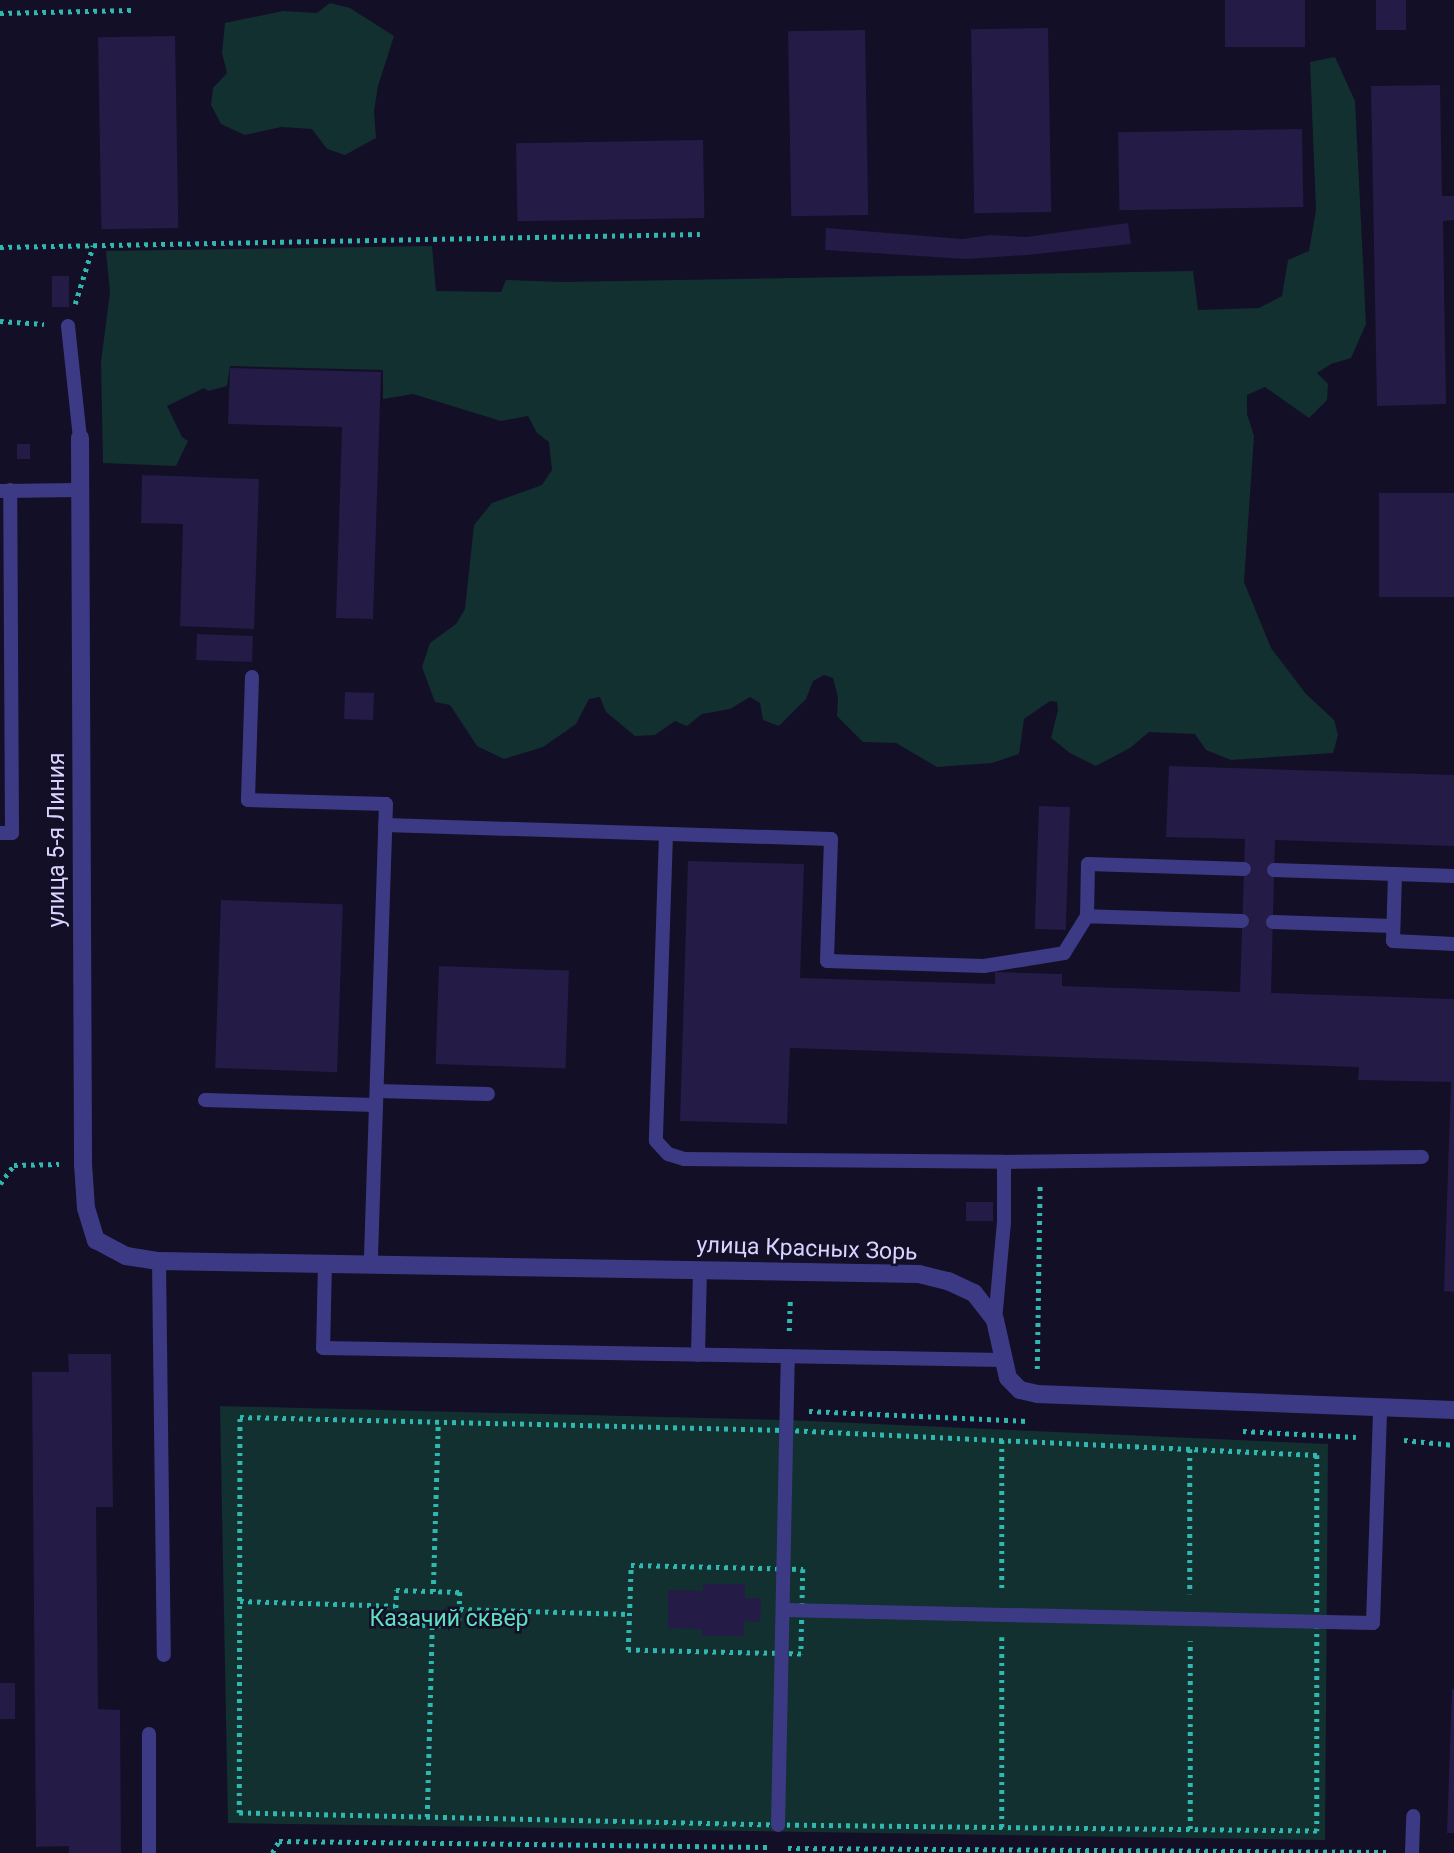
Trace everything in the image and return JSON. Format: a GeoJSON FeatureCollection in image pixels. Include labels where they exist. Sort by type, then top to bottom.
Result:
{"type":"FeatureCollection","features":[{"type":"Feature","properties":{"kind":"street","name":"улица 5-я Линия"},"geometry":{"type":"LineString","coordinates":[[80,438],[83,1164],[86,1208],[96,1240]]}},
{"type":"Feature","properties":{"kind":"street","name":"улица Красных Зорь"},"geometry":{"type":"LineString","coordinates":[[96,1240],[126,1256],[159,1261],[919,1274],[948,1281],[974,1293],[995,1320],[1008,1378],[1020,1390],[1037,1394],[1454,1410]]}},
{"type":"Feature","properties":{"kind":"lane"},"geometry":{"type":"LineString","coordinates":[[68,326],[80,438]]}},
{"type":"Feature","properties":{"kind":"lane"},"geometry":{"type":"LineString","coordinates":[[0,833],[12,833],[5,491],[80,490]]}},
{"type":"Feature","properties":{"kind":"lane"},"geometry":{"type":"LineString","coordinates":[[253,677],[248,800],[386,804],[372,1265]]}},
{"type":"Feature","properties":{"kind":"lane"},"geometry":{"type":"LineString","coordinates":[[385,825],[831,839],[827,961],[984,966],[1064,953],[1087,916],[1088,864],[1244,869]]}},
{"type":"Feature","properties":{"kind":"lane"},"geometry":{"type":"LineString","coordinates":[[666,834],[656,1141],[668,1154],[684,1159],[1004,1162],[1422,1157]]}},
{"type":"Feature","properties":{"kind":"lane"},"geometry":{"type":"LineString","coordinates":[[1274,870],[1454,876]]}},
{"type":"Feature","properties":{"kind":"lane"},"geometry":{"type":"LineString","coordinates":[[1395,874],[1393,941],[1454,944]]}},
{"type":"Feature","properties":{"kind":"lane"},"geometry":{"type":"LineString","coordinates":[[1087,916],[1242,921]]}},
{"type":"Feature","properties":{"kind":"lane"},"geometry":{"type":"LineString","coordinates":[[1273,922],[1393,926]]}},
{"type":"Feature","properties":{"kind":"lane"},"geometry":{"type":"LineString","coordinates":[[205,1100],[488,1094]]}},
{"type":"Feature","properties":{"kind":"lane"},"geometry":{"type":"LineString","coordinates":[[995,1320],[1004,1222],[1004,1162]]}},
{"type":"Feature","properties":{"kind":"lane"},"geometry":{"type":"LineString","coordinates":[[159,1261],[164,1655]]}},
{"type":"Feature","properties":{"kind":"lane"},"geometry":{"type":"LineString","coordinates":[[325,1264],[323,1348],[1003,1360]]}},
{"type":"Feature","properties":{"kind":"lane"},"geometry":{"type":"LineString","coordinates":[[698,1355],[699,1270]]}},
{"type":"Feature","properties":{"kind":"lane"},"geometry":{"type":"LineString","coordinates":[[778,1825],[789,1357]]}},
{"type":"Feature","properties":{"kind":"lane"},"geometry":{"type":"LineString","coordinates":[[783,1610],[1373,1623],[1380,1407]]}},
{"type":"Feature","properties":{"kind":"lane"},"geometry":{"type":"LineString","coordinates":[[149,1734],[149,1853]]}},
{"type":"Feature","properties":{"kind":"lane"},"geometry":{"type":"LineString","coordinates":[[1412,1853],[1413,1816]]}},
{"type":"Feature","properties":{"kind":"path"},"geometry":{"type":"LineString","coordinates":[[0,13],[131,10]]}},
{"type":"Feature","properties":{"kind":"path"},"geometry":{"type":"LineString","coordinates":[[0,247],[700,234]]}},
{"type":"Feature","properties":{"kind":"path"},"geometry":{"type":"LineString","coordinates":[[0,321],[68,326],[93,246]]}},
{"type":"Feature","properties":{"kind":"path"},"geometry":{"type":"LineString","coordinates":[[1037,1394],[1041,1162]]}},
{"type":"Feature","properties":{"kind":"path"},"geometry":{"type":"LineString","coordinates":[[0,1184],[14,1165],[83,1164]]}},
{"type":"Feature","properties":{"kind":"path"},"geometry":{"type":"LineString","coordinates":[[0,1174],[7,1174]]}},
{"type":"Feature","properties":{"kind":"path"},"geometry":{"type":"LineString","coordinates":[[789,1357],[790,1272]]}},
{"type":"Feature","properties":{"kind":"path"},"geometry":{"type":"LineString","coordinates":[[788,1410],[856,1413]]}},
{"type":"Feature","properties":{"kind":"path"},"geometry":{"type":"LineString","coordinates":[[1317,1455],[787,1430],[240,1417],[239,1813],[778,1825],[1317,1830]]}},
{"type":"Feature","properties":{"kind":"path"},"geometry":{"type":"LineString","coordinates":[[433,1592],[438,1422]]}},
{"type":"Feature","properties":{"kind":"path"},"geometry":{"type":"LineString","coordinates":[[1378,1438],[1454,1445]]}},
{"type":"Feature","properties":{"kind":"path"},"geometry":{"type":"LineString","coordinates":[[801,1654],[628,1650],[631,1565],[803,1569]]}},
{"type":"Feature","properties":{"kind":"path"},"geometry":{"type":"LineString","coordinates":[[396,1590],[433,1592],[460,1592],[459,1626],[395,1625],[396,1590]]}},
{"type":"Feature","properties":{"kind":"path"},"geometry":{"type":"LineString","coordinates":[[240,1601],[395,1606]]}},
{"type":"Feature","properties":{"kind":"path"},"geometry":{"type":"LineString","coordinates":[[460,1609],[629,1614]]}},
{"type":"Feature","properties":{"kind":"path"},"geometry":{"type":"LineString","coordinates":[[427,1817],[432,1626]]}},
{"type":"Feature","properties":{"kind":"path"},"geometry":{"type":"LineString","coordinates":[[272,1853],[279,1841],[841,1851],[1412,1853]]}},
{"type":"Feature","properties":{"kind":"green space"},"geometry":{"type":"Polygon","coordinates":[[[330,3],[350,8],[394,36],[378,86],[374,111],[376,138],[345,155],[327,149],[312,129],[281,127],[245,135],[221,124],[211,105],[213,88],[227,73],[222,53],[225,23],[283,11],[317,13],[330,3]]]}},
{"type":"Feature","properties":{"kind":"green space"},"geometry":{"type":"Polygon","coordinates":[[[1335,57],[1355,101],[1366,324],[1351,358],[1331,364],[1317,373],[1328,384],[1327,400],[1309,418],[1265,387],[1247,395],[1247,414],[1254,436],[1244,582],[1271,648],[1306,694],[1334,720],[1338,735],[1333,753],[1231,760],[1206,750],[1195,734],[1149,732],[1130,748],[1096,766],[1070,753],[1051,738],[1058,710],[1057,702],[1050,701],[1024,719],[1019,754],[992,763],[937,767],[896,743],[863,742],[837,716],[838,697],[833,678],[824,675],[813,681],[806,699],[779,726],[763,720],[760,703],[750,697],[730,709],[702,714],[687,726],[675,721],[655,735],[635,736],[606,712],[600,697],[589,699],[576,724],[543,747],[504,759],[477,746],[450,705],[435,702],[422,667],[430,643],[456,624],[465,609],[474,525],[492,503],[542,485],[552,470],[549,442],[537,433],[528,416],[501,421],[413,394],[383,399],[383,370],[230,366],[227,386],[208,391],[204,388],[167,406],[182,437],[188,441],[176,466],[103,463],[101,362],[110,292],[106,251],[432,246],[436,291],[501,292],[506,280],[562,282],[1193,271],[1198,310],[1259,308],[1282,296],[1288,260],[1309,251],[1316,210],[1310,62],[1335,57]]]}},
{"type":"Feature","properties":{"kind":"green space","name":"Казачий сквер"},"geometry":{"type":"Polygon","coordinates":[[[220,1406],[787,1420],[1328,1444],[1325,1840],[228,1823],[220,1406]]]}},
{"type":"Feature","properties":{"kind":"building"},"geometry":{"type":"Polygon","coordinates":[[[1225,0],[1305,0],[1305,47],[1225,47],[1225,0]]]}},
{"type":"Feature","properties":{"kind":"building"},"geometry":{"type":"Polygon","coordinates":[[[1376,0],[1406,0],[1406,30],[1376,30],[1376,0]]]}},
{"type":"Feature","properties":{"kind":"building"},"geometry":{"type":"Polygon","coordinates":[[[1048,28],[1051,212],[974,213],[971,29],[1048,28]]]}},
{"type":"Feature","properties":{"kind":"building"},"geometry":{"type":"Polygon","coordinates":[[[865,30],[868,215],[791,216],[788,31],[865,30]]]}},
{"type":"Feature","properties":{"kind":"building"},"geometry":{"type":"Polygon","coordinates":[[[175,36],[178,228],[101,229],[98,37],[175,36]]]}},
{"type":"Feature","properties":{"kind":"building"},"geometry":{"type":"Polygon","coordinates":[[[1440,85],[1442,196],[1454,196],[1454,220],[1443,221],[1446,404],[1377,406],[1371,86],[1440,85]]]}},
{"type":"Feature","properties":{"kind":"building"},"geometry":{"type":"Polygon","coordinates":[[[1302,129],[1303,207],[1119,210],[1118,132],[1302,129]]]}},
{"type":"Feature","properties":{"kind":"building"},"geometry":{"type":"Polygon","coordinates":[[[703,140],[704,218],[517,221],[516,143],[703,140]]]}},
{"type":"Feature","properties":{"kind":"building"},"geometry":{"type":"Polygon","coordinates":[[[1128,223],[1131,244],[1027,255],[966,259],[825,250],[826,228],[963,239],[990,235],[1026,237],[1128,223]]]}},
{"type":"Feature","properties":{"kind":"building"},"geometry":{"type":"Polygon","coordinates":[[[52,276],[69,276],[69,307],[52,307],[52,276]]]}},
{"type":"Feature","properties":{"kind":"building"},"geometry":{"type":"Polygon","coordinates":[[[230,368],[381,372],[373,619],[336,618],[342,427],[228,424],[230,368]]]}},
{"type":"Feature","properties":{"kind":"building"},"geometry":{"type":"Polygon","coordinates":[[[17,444],[30,444],[30,459],[17,459],[17,444]]]}},
{"type":"Feature","properties":{"kind":"building"},"geometry":{"type":"Polygon","coordinates":[[[142,475],[259,479],[254,629],[180,626],[183,524],[141,523],[142,475]]]}},
{"type":"Feature","properties":{"kind":"building"},"geometry":{"type":"Polygon","coordinates":[[[1379,493],[1454,493],[1454,597],[1379,597],[1379,493]]]}},
{"type":"Feature","properties":{"kind":"building"},"geometry":{"type":"Polygon","coordinates":[[[197,634],[253,636],[252,662],[196,660],[197,634]]]}},
{"type":"Feature","properties":{"kind":"building"},"geometry":{"type":"Polygon","coordinates":[[[345,692],[374,693],[373,720],[344,719],[345,692]]]}},
{"type":"Feature","properties":{"kind":"building"},"geometry":{"type":"Polygon","coordinates":[[[1169,766],[1454,775],[1454,846],[1275,840],[1271,993],[1454,999],[1454,1292],[1444,1291],[1451,1082],[1358,1080],[1359,1067],[790,1048],[787,1124],[680,1121],[688,861],[804,864],[800,978],[995,984],[995,972],[1062,974],[1062,986],[1240,992],[1245,839],[1166,837],[1169,766]]]}},
{"type":"Feature","properties":{"kind":"building"},"geometry":{"type":"Polygon","coordinates":[[[1039,806],[1070,807],[1066,930],[1035,929],[1039,806]]]}},
{"type":"Feature","properties":{"kind":"building"},"geometry":{"type":"Polygon","coordinates":[[[221,900],[343,904],[337,1072],[215,1068],[221,900]]]}},
{"type":"Feature","properties":{"kind":"building"},"geometry":{"type":"Polygon","coordinates":[[[439,966],[569,971],[566,1068],[436,1064],[439,966]]]}},
{"type":"Feature","properties":{"kind":"building"},"geometry":{"type":"Polygon","coordinates":[[[966,1202],[993,1202],[993,1221],[966,1221],[966,1202]]]}},
{"type":"Feature","properties":{"kind":"building"},"geometry":{"type":"Polygon","coordinates":[[[68,1354],[111,1354],[113,1507],[96,1507],[98,1709],[120,1710],[121,1853],[69,1853],[69,1846],[36,1847],[32,1372],[69,1372],[68,1354]]]}},
{"type":"Feature","properties":{"kind":"building"},"geometry":{"type":"Polygon","coordinates":[[[703,1584],[745,1584],[745,1598],[761,1598],[760,1622],[744,1621],[744,1636],[702,1636],[702,1629],[668,1628],[668,1590],[703,1591],[703,1584]]]}},
{"type":"Feature","properties":{"kind":"building"},"geometry":{"type":"Polygon","coordinates":[[[0,1683],[15,1683],[15,1719],[0,1719],[0,1683]]]}},
{"type":"Feature","properties":{"kind":"building"},"geometry":{"type":"Polygon","coordinates":[[[1452,1689],[1454,1833],[1447,1833],[1452,1689]]]}}]}
